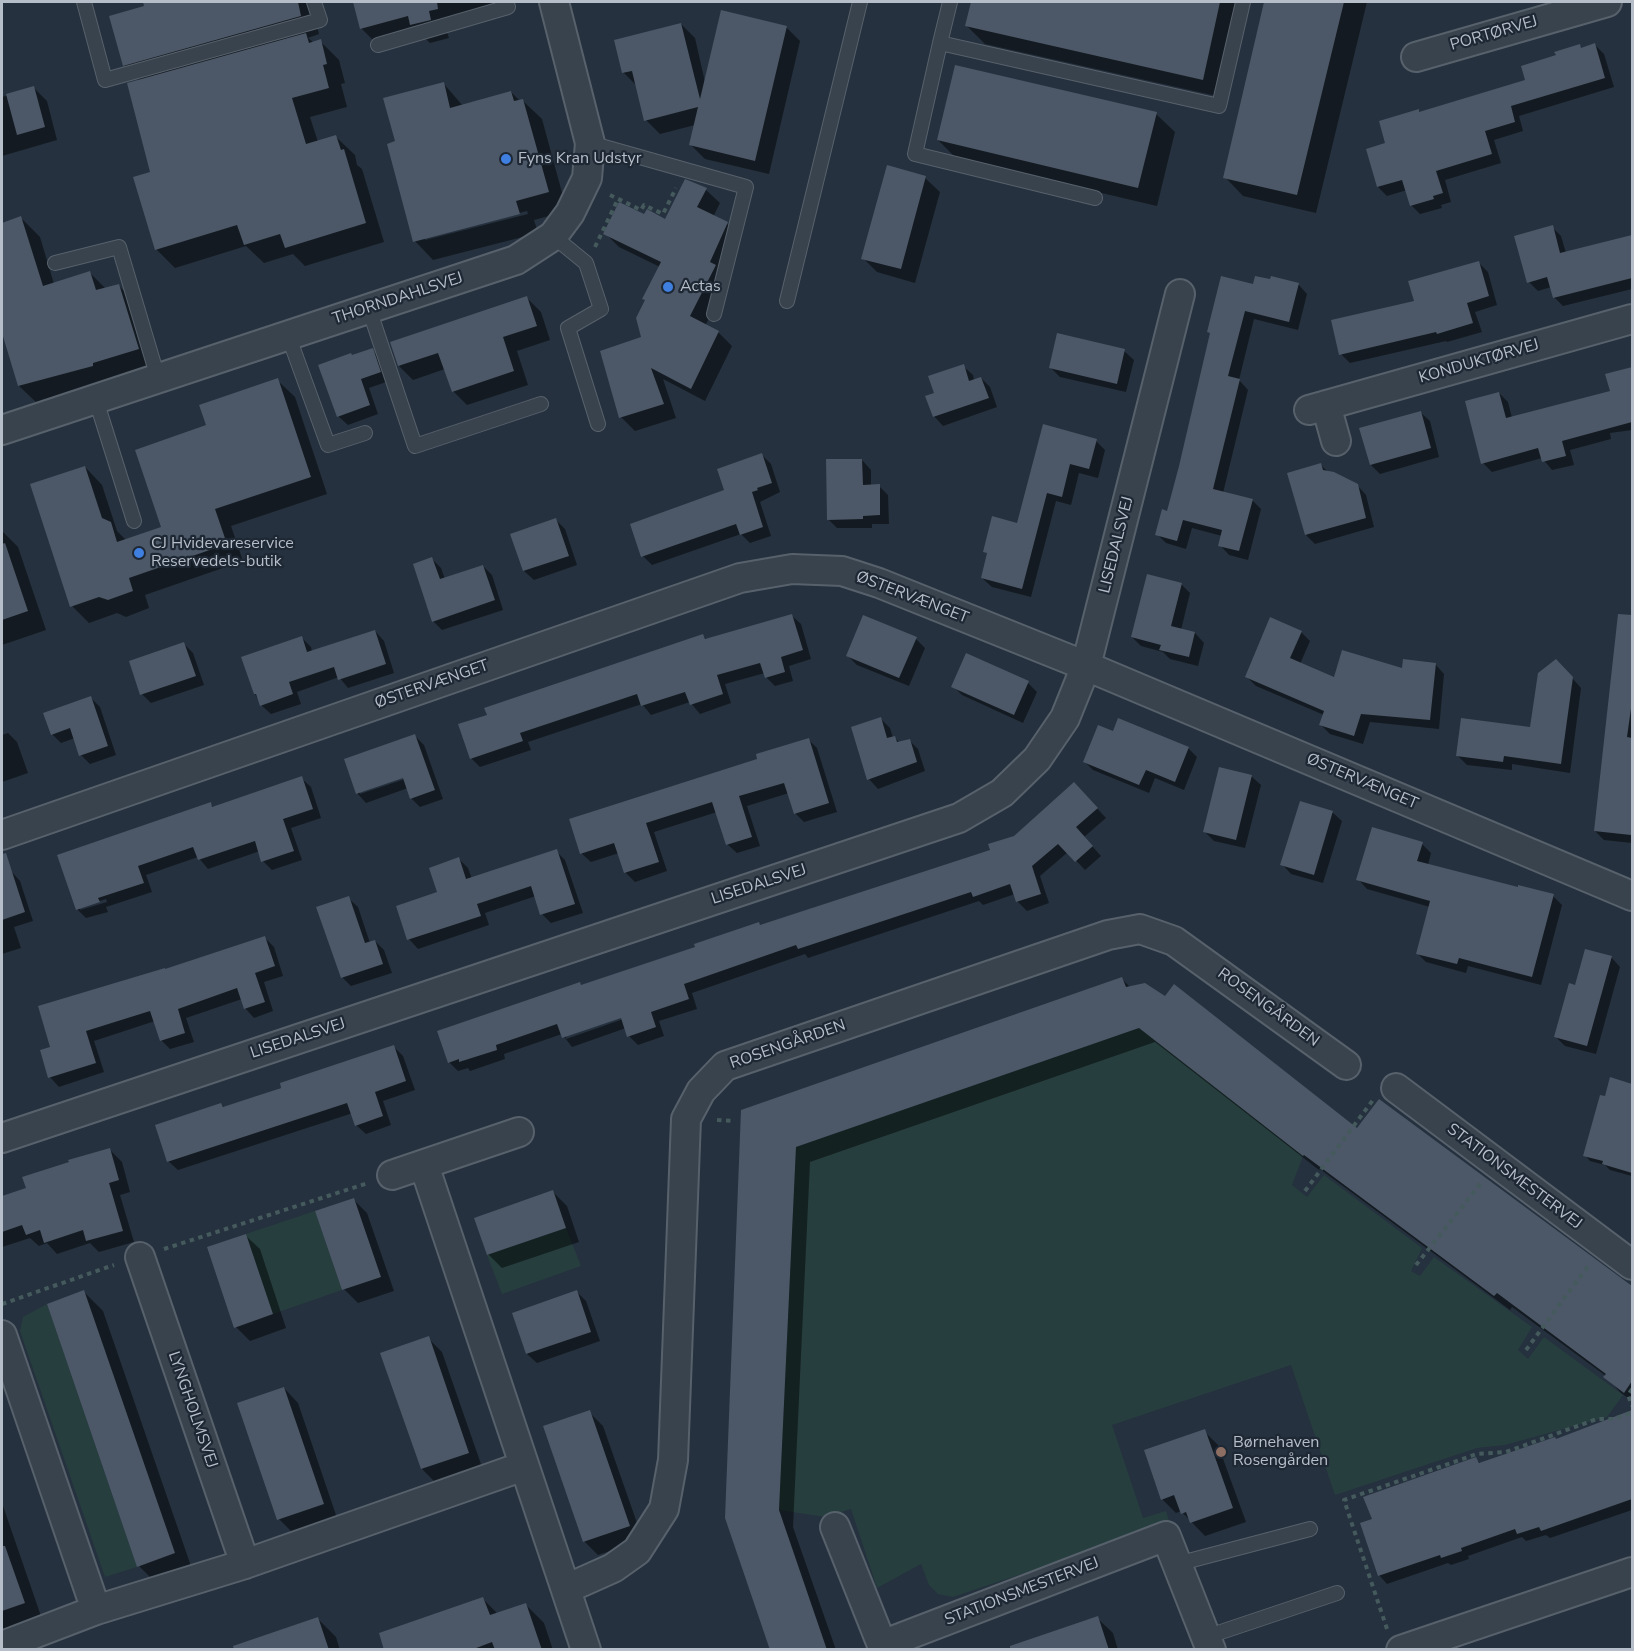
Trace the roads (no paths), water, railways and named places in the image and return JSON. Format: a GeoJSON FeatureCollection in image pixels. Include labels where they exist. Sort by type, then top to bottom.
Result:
{"type":"FeatureCollection","features":[{"type":"Feature","properties":{"kind":"street","name":"THORNDAHLSVEJ"},"geometry":{"type":"LineString","coordinates":[[2,430],[516,260],[553,236],[570,213],[585,182],[590,143],[554,2]]}},
{"type":"Feature","properties":{"kind":"street","name":"PORTØRVEJ"},"geometry":{"type":"LineString","coordinates":[[1416,57],[1607,2]]}},
{"type":"Feature","properties":{"kind":"street","name":"LISEDALSVEJ"},"geometry":{"type":"LineString","coordinates":[[2,1138],[959,818],[1002,793],[1037,759],[1065,718],[1086,666],[1180,294]]}},
{"type":"Feature","properties":{"kind":"street","name":"KONDUKTØRVEJ"},"geometry":{"type":"LineString","coordinates":[[1336,441],[1318,408],[1632,319]]}},
{"type":"Feature","properties":{"kind":"street","name":"ØSTERVÆNGET"},"geometry":{"type":"LineString","coordinates":[[2,835],[741,578],[792,569],[842,571],[870,580],[1086,666],[1632,896]]}},
{"type":"Feature","properties":{"kind":"street","name":"ROSENGÅRDEN"},"geometry":{"type":"LineString","coordinates":[[566,1588],[613,1568],[637,1551],[664,1509],[673,1460],[686,1119],[700,1091],[725,1066],[1108,936],[1140,929],[1174,941],[1347,1065]]}},
{"type":"Feature","properties":{"kind":"street","name":"STATIONSMESTERVEJ"},"geometry":{"type":"LineString","coordinates":[[1387,1091],[1496,1163],[1632,1265]]}},
{"type":"Feature","properties":{"kind":"street"},"geometry":{"type":"LineString","coordinates":[[392,1175],[519,1132]]}},
{"type":"Feature","properties":{"kind":"street"},"geometry":{"type":"LineString","coordinates":[[424,1165],[586,1650]]}},
{"type":"Feature","properties":{"kind":"street","name":"LYNGHOLMSVEJ"},"geometry":{"type":"LineString","coordinates":[[140,1257],[245,1564]]}},
{"type":"Feature","properties":{"kind":"street"},"geometry":{"type":"LineString","coordinates":[[2,1335],[96,1610]]}},
{"type":"Feature","properties":{"kind":"street"},"geometry":{"type":"LineString","coordinates":[[2,1646],[96,1610],[245,1564],[524,1466]]}},
{"type":"Feature","properties":{"kind":"street","name":"STATIONSMESTERVEJ"},"geometry":{"type":"LineString","coordinates":[[835,1527],[882,1645],[1166,1536],[1209,1643]]}},
{"type":"Feature","properties":{"kind":"street"},"geometry":{"type":"LineString","coordinates":[[1396,1644],[1632,1572]]}},
{"type":"Feature","properties":{"kind":"lane"},"geometry":{"type":"LineString","coordinates":[[84,2],[105,80],[320,20],[314,2]]}},
{"type":"Feature","properties":{"kind":"lane"},"geometry":{"type":"LineString","coordinates":[[378,45],[508,7],[507,2]]}},
{"type":"Feature","properties":{"kind":"lane"},"geometry":{"type":"LineString","coordinates":[[787,302],[860,2]]}},
{"type":"Feature","properties":{"kind":"lane"},"geometry":{"type":"LineString","coordinates":[[950,2],[915,154],[1095,198]]}},
{"type":"Feature","properties":{"kind":"lane"},"geometry":{"type":"LineString","coordinates":[[940,43],[1219,106],[1243,2]]}},
{"type":"Feature","properties":{"kind":"lane"},"geometry":{"type":"LineString","coordinates":[[590,143],[746,187],[714,314]]}},
{"type":"Feature","properties":{"kind":"lane"},"geometry":{"type":"LineString","coordinates":[[553,236],[586,263],[601,309],[568,328],[598,424]]}},
{"type":"Feature","properties":{"kind":"lane"},"geometry":{"type":"LineString","coordinates":[[55,263],[119,247],[159,378]]}},
{"type":"Feature","properties":{"kind":"lane"},"geometry":{"type":"LineString","coordinates":[[369,309],[415,446],[541,404]]}},
{"type":"Feature","properties":{"kind":"lane"},"geometry":{"type":"LineString","coordinates":[[288,336],[328,446],[365,433]]}},
{"type":"Feature","properties":{"kind":"lane"},"geometry":{"type":"LineString","coordinates":[[96,400],[134,521]]}},
{"type":"Feature","properties":{"kind":"lane"},"geometry":{"type":"LineString","coordinates":[[1178,1564],[1310,1528]]}},
{"type":"Feature","properties":{"kind":"lane"},"geometry":{"type":"LineString","coordinates":[[1209,1643],[1337,1593]]}},
{"type":"Feature","properties":{"kind":"place","name":"Fyns Kran Udstyr"},"geometry":{"type":"Point","coordinates":[506,159]}},
{"type":"Feature","properties":{"kind":"place","name":"Actas"},"geometry":{"type":"Point","coordinates":[668,287]}},
{"type":"Feature","properties":{"kind":"place","name":"CJ Hvidevareservice Reservedels-butik"},"geometry":{"type":"Point","coordinates":[139,553]}},
{"type":"Feature","properties":{"kind":"place","name":"Børnehaven Rosengården"},"geometry":{"type":"Point","coordinates":[1221,1452]}}]}
